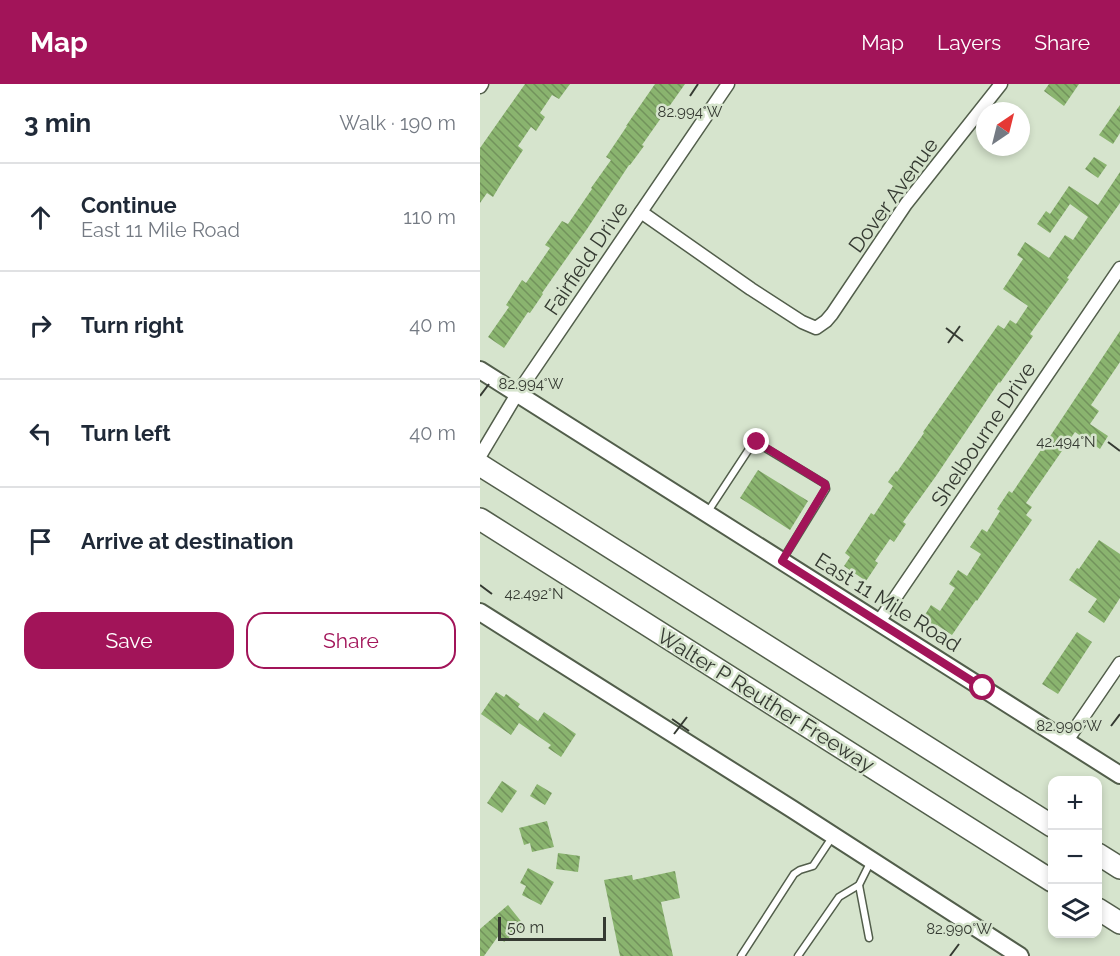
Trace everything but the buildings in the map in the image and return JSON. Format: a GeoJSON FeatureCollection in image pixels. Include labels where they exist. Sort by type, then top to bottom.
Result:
{"type":"FeatureCollection","features":[{"type":"Feature","properties":{"kind":"highway"},"geometry":{"type":"LineString","coordinates":[[480,465],[1048,823]]}},
{"type":"Feature","properties":{"kind":"highway","name":"Walter P Reuther Freeway"},"geometry":{"type":"LineString","coordinates":[[480,519],[1048,878]]}},
{"type":"Feature","properties":{"kind":"highway"},"geometry":{"type":"LineString","coordinates":[[1102,857],[1120,868]]}},
{"type":"Feature","properties":{"kind":"highway"},"geometry":{"type":"LineString","coordinates":[[1102,912],[1120,923]]}},
{"type":"Feature","properties":{"kind":"main road","name":"East 11 Mile Road"},"geometry":{"type":"LineString","coordinates":[[480,370],[1120,775]]}},
{"type":"Feature","properties":{"kind":"main road"},"geometry":{"type":"LineString","coordinates":[[480,612],[1020,956]]}},
{"type":"Feature","properties":{"kind":"street","name":"Fairfield Drive"},"geometry":{"type":"LineString","coordinates":[[480,456],[517,394],[728,84]]}},
{"type":"Feature","properties":{"kind":"street","name":"Dover Avenue"},"geometry":{"type":"LineString","coordinates":[[641,212],[751,289],[802,322],[816,328],[832,314],[906,204],[1001,84]]}},
{"type":"Feature","properties":{"kind":"street","name":"Shelbourne Drive"},"geometry":{"type":"LineString","coordinates":[[878,623],[1120,268]]}},
{"type":"Feature","properties":{"kind":"street"},"geometry":{"type":"LineString","coordinates":[[1066,742],[1120,663]]}},
{"type":"Feature","properties":{"kind":"lane"},"geometry":{"type":"LineString","coordinates":[[707,514],[751,446],[757,442],[825,484],[826,489],[782,561]]}},
{"type":"Feature","properties":{"kind":"lane"},"geometry":{"type":"LineString","coordinates":[[741,956],[794,874],[813,866],[833,835]]}},
{"type":"Feature","properties":{"kind":"lane"},"geometry":{"type":"LineString","coordinates":[[798,956],[839,897],[859,885],[872,860]]}},
{"type":"Feature","properties":{"kind":"lane"},"geometry":{"type":"LineString","coordinates":[[859,885],[869,938]]}},
{"type":"Feature","properties":{"kind":"route"},"geometry":{"type":"LineString","coordinates":[[757,442],[825,484],[826,487],[782,561],[983,688]]}}]}
